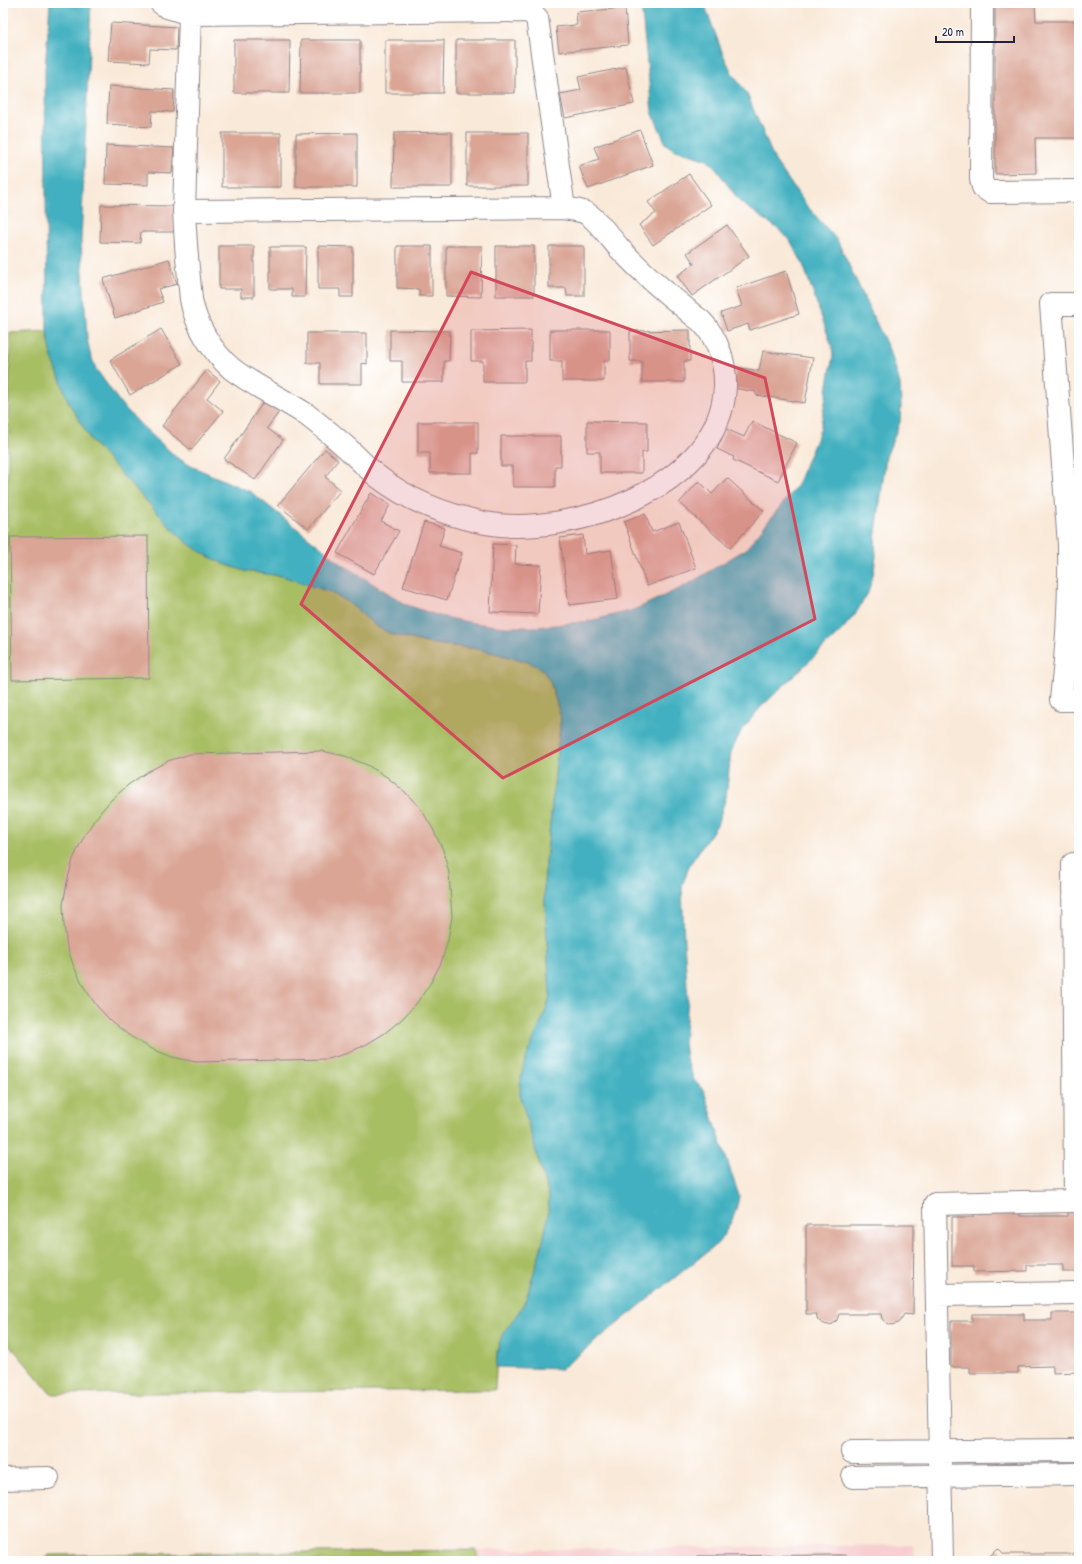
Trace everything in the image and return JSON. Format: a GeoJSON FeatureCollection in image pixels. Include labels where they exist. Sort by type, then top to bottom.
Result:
{"type":"FeatureCollection","features":[{"type":"Feature","properties":{"kind":"street"},"geometry":{"type":"LineString","coordinates":[[161,3],[167,7],[190,14],[529,11],[537,18],[564,208]]}},
{"type":"Feature","properties":{"kind":"street"},"geometry":{"type":"LineString","coordinates":[[982,3],[981,179],[983,186],[990,192],[1079,192]]}},
{"type":"Feature","properties":{"kind":"street"},"geometry":{"type":"LineString","coordinates":[[184,211],[564,208],[588,213],[660,288],[702,322],[710,332],[722,357],[725,373],[724,394],[720,412],[704,446],[691,461],[677,474],[632,500],[602,512],[570,520],[515,526],[487,523],[445,513],[425,505],[400,492],[376,475],[347,448],[306,415],[232,368],[217,353],[205,336],[197,319],[191,300],[184,211],[190,14]]}},
{"type":"Feature","properties":{"kind":"street"},"geometry":{"type":"LineString","coordinates":[[1079,304],[1050,304],[1069,545],[1069,593],[1065,663],[1061,700],[1079,700]]}},
{"type":"Feature","properties":{"kind":"street"},"geometry":{"type":"LineString","coordinates":[[942,1561],[935,1204],[1075,1201],[1073,864]]}},
{"type":"Feature","properties":{"kind":"street"},"geometry":{"type":"LineString","coordinates":[[937,1295],[1079,1293]]}},
{"type":"Feature","properties":{"kind":"street"},"geometry":{"type":"LineString","coordinates":[[852,1452],[1079,1450]]}},
{"type":"Feature","properties":{"kind":"street"},"geometry":{"type":"LineString","coordinates":[[853,1477],[1079,1474]]}},
{"type":"Feature","properties":{"kind":"street"},"geometry":{"type":"LineString","coordinates":[[3,1479],[48,1478]]}},
{"type":"Feature","properties":{"kind":"highlighted area"},"geometry":{"type":"Polygon","coordinates":[[[471,272],[765,378],[815,619],[503,778],[301,604],[471,272]]]}},
{"type":"Feature","properties":{"kind":"shaded area"},"geometry":{"type":"Polygon","coordinates":[[[914,1545],[915,1561],[477,1561],[477,1550],[914,1545]]]}},
{"type":"Feature","properties":{"kind":"green space"},"geometry":{"type":"Polygon","coordinates":[[[47,331],[52,357],[69,403],[92,442],[176,533],[204,554],[224,564],[245,571],[282,576],[330,592],[349,603],[391,634],[427,643],[479,649],[529,662],[542,669],[550,681],[561,717],[544,883],[550,996],[520,1096],[549,1197],[547,1228],[526,1299],[497,1351],[495,1390],[51,1394],[3,1337],[3,722],[10,333],[47,331]]]}},
{"type":"Feature","properties":{"kind":"green space"},"geometry":{"type":"Polygon","coordinates":[[[477,1550],[477,1561],[42,1561],[49,1555],[477,1550]]]}},
{"type":"Feature","properties":{"kind":"water"},"geometry":{"type":"Polygon","coordinates":[[[50,3],[91,3],[81,241],[87,338],[90,353],[96,369],[121,404],[141,425],[176,457],[191,466],[251,492],[343,565],[407,605],[439,616],[473,623],[506,627],[538,627],[589,621],[634,610],[687,585],[746,549],[796,487],[820,430],[833,356],[832,347],[803,264],[790,240],[777,228],[740,202],[714,166],[707,160],[673,149],[666,144],[652,112],[641,3],[704,3],[722,52],[732,73],[747,94],[775,161],[807,206],[837,240],[892,356],[900,384],[900,422],[886,457],[875,540],[876,556],[874,571],[868,593],[856,613],[842,630],[760,708],[741,731],[731,752],[726,797],[717,825],[690,864],[682,886],[688,999],[684,1043],[686,1058],[694,1080],[704,1091],[739,1196],[736,1210],[729,1226],[718,1243],[561,1369],[496,1367],[500,1340],[526,1299],[547,1223],[549,1197],[520,1096],[520,1083],[527,1057],[550,996],[544,883],[561,717],[550,681],[542,669],[529,662],[479,649],[427,643],[391,634],[377,627],[349,603],[330,592],[282,576],[245,571],[224,564],[204,554],[176,533],[92,442],[69,403],[52,357],[47,331],[45,70],[50,3]]]}},
{"type":"Feature","properties":{"kind":"building"},"geometry":{"type":"Polygon","coordinates":[[[995,3],[1035,3],[1036,21],[1079,21],[1079,138],[1035,138],[1036,173],[995,174],[995,3]]]}},
{"type":"Feature","properties":{"kind":"building"},"geometry":{"type":"Polygon","coordinates":[[[625,8],[628,45],[559,52],[556,27],[577,25],[576,12],[625,8]]]}},
{"type":"Feature","properties":{"kind":"building"},"geometry":{"type":"Polygon","coordinates":[[[111,23],[177,27],[176,50],[150,49],[149,63],[108,61],[111,23]]]}},
{"type":"Feature","properties":{"kind":"building"},"geometry":{"type":"Polygon","coordinates":[[[234,40],[290,40],[289,93],[234,93],[234,40]]]}},
{"type":"Feature","properties":{"kind":"building"},"geometry":{"type":"Polygon","coordinates":[[[301,40],[360,40],[360,93],[300,93],[301,40]]]}},
{"type":"Feature","properties":{"kind":"building"},"geometry":{"type":"Polygon","coordinates":[[[385,40],[444,40],[443,93],[385,93],[385,40]]]}},
{"type":"Feature","properties":{"kind":"building"},"geometry":{"type":"Polygon","coordinates":[[[456,40],[515,40],[515,93],[456,93],[456,40]]]}},
{"type":"Feature","properties":{"kind":"building"},"geometry":{"type":"Polygon","coordinates":[[[626,67],[634,104],[565,118],[560,94],[581,90],[578,77],[626,67]]]}},
{"type":"Feature","properties":{"kind":"building"},"geometry":{"type":"Polygon","coordinates":[[[109,86],[174,90],[173,112],[152,111],[151,127],[107,124],[109,86]]]}},
{"type":"Feature","properties":{"kind":"building"},"geometry":{"type":"Polygon","coordinates":[[[640,130],[653,165],[588,189],[579,166],[599,159],[594,147],[640,130]]]}},
{"type":"Feature","properties":{"kind":"building"},"geometry":{"type":"Polygon","coordinates":[[[452,132],[452,187],[393,187],[394,133],[452,132]]]}},
{"type":"Feature","properties":{"kind":"building"},"geometry":{"type":"Polygon","coordinates":[[[222,133],[281,133],[281,187],[222,187],[222,133]]]}},
{"type":"Feature","properties":{"kind":"building"},"geometry":{"type":"Polygon","coordinates":[[[357,133],[357,187],[296,187],[296,134],[357,133]]]}},
{"type":"Feature","properties":{"kind":"building"},"geometry":{"type":"Polygon","coordinates":[[[467,133],[528,133],[528,186],[467,186],[467,133]]]}},
{"type":"Feature","properties":{"kind":"building"},"geometry":{"type":"Polygon","coordinates":[[[106,145],[174,148],[172,173],[148,172],[148,185],[105,184],[106,145]]]}},
{"type":"Feature","properties":{"kind":"building"},"geometry":{"type":"Polygon","coordinates":[[[689,174],[711,205],[653,245],[639,225],[656,213],[648,202],[689,174]]]}},
{"type":"Feature","properties":{"kind":"building"},"geometry":{"type":"Polygon","coordinates":[[[101,205],[174,206],[174,232],[141,232],[140,243],[100,242],[101,205]]]}},
{"type":"Feature","properties":{"kind":"building"},"geometry":{"type":"Polygon","coordinates":[[[727,225],[749,256],[692,296],[677,276],[694,264],[687,253],[727,225]]]}},
{"type":"Feature","properties":{"kind":"building"},"geometry":{"type":"Polygon","coordinates":[[[219,246],[254,246],[254,297],[241,297],[241,289],[219,289],[219,246]]]}},
{"type":"Feature","properties":{"kind":"building"},"geometry":{"type":"Polygon","coordinates":[[[318,246],[353,247],[353,297],[340,297],[340,289],[318,289],[318,246]]]}},
{"type":"Feature","properties":{"kind":"building"},"geometry":{"type":"Polygon","coordinates":[[[397,246],[432,246],[432,296],[419,296],[419,289],[397,288],[397,246]]]}},
{"type":"Feature","properties":{"kind":"building"},"geometry":{"type":"Polygon","coordinates":[[[446,246],[482,246],[481,297],[446,296],[446,246]]]}},
{"type":"Feature","properties":{"kind":"building"},"geometry":{"type":"Polygon","coordinates":[[[496,246],[534,246],[534,296],[496,296],[496,246]]]}},
{"type":"Feature","properties":{"kind":"building"},"geometry":{"type":"Polygon","coordinates":[[[549,246],[584,246],[584,296],[567,296],[566,288],[549,288],[549,246]]]}},
{"type":"Feature","properties":{"kind":"building"},"geometry":{"type":"Polygon","coordinates":[[[270,247],[306,247],[305,297],[292,297],[292,289],[270,289],[270,247]]]}},
{"type":"Feature","properties":{"kind":"building"},"geometry":{"type":"Polygon","coordinates":[[[169,259],[177,284],[158,289],[163,302],[115,318],[103,279],[169,259]]]}},
{"type":"Feature","properties":{"kind":"building"},"geometry":{"type":"Polygon","coordinates":[[[786,271],[799,314],[750,330],[748,324],[727,331],[721,313],[742,306],[736,288],[786,271]]]}},
{"type":"Feature","properties":{"kind":"building"},"geometry":{"type":"Polygon","coordinates":[[[161,329],[182,364],[130,395],[110,360],[161,329]]]}},
{"type":"Feature","properties":{"kind":"building"},"geometry":{"type":"Polygon","coordinates":[[[390,330],[450,331],[449,361],[444,361],[444,382],[402,382],[402,361],[390,361],[390,330]]]}},
{"type":"Feature","properties":{"kind":"building"},"geometry":{"type":"Polygon","coordinates":[[[531,330],[531,361],[525,361],[525,382],[483,382],[483,361],[471,361],[471,331],[531,330]]]}},
{"type":"Feature","properties":{"kind":"building"},"geometry":{"type":"Polygon","coordinates":[[[550,330],[610,330],[610,360],[604,361],[604,381],[562,381],[562,361],[550,361],[550,330]]]}},
{"type":"Feature","properties":{"kind":"building"},"geometry":{"type":"Polygon","coordinates":[[[690,330],[690,361],[684,361],[684,382],[642,382],[642,361],[630,361],[630,331],[690,330]]]}},
{"type":"Feature","properties":{"kind":"building"},"geometry":{"type":"Polygon","coordinates":[[[307,333],[367,333],[367,364],[362,363],[362,384],[320,384],[320,363],[307,363],[307,333]]]}},
{"type":"Feature","properties":{"kind":"building"},"geometry":{"type":"Polygon","coordinates":[[[763,351],[813,358],[805,403],[756,395],[756,392],[733,388],[736,367],[759,371],[763,351]]]}},
{"type":"Feature","properties":{"kind":"building"},"geometry":{"type":"Polygon","coordinates":[[[207,370],[220,381],[207,398],[223,411],[191,450],[162,426],[207,370]]]}},
{"type":"Feature","properties":{"kind":"building"},"geometry":{"type":"Polygon","coordinates":[[[264,401],[279,412],[267,428],[283,440],[255,480],[224,459],[264,401]]]}},
{"type":"Feature","properties":{"kind":"building"},"geometry":{"type":"Polygon","coordinates":[[[587,421],[647,422],[647,452],[642,452],[642,473],[600,473],[600,452],[587,452],[587,421]]]}},
{"type":"Feature","properties":{"kind":"building"},"geometry":{"type":"Polygon","coordinates":[[[752,421],[797,443],[778,481],[733,460],[734,457],[717,449],[726,429],[744,437],[752,421]]]}},
{"type":"Feature","properties":{"kind":"building"},"geometry":{"type":"Polygon","coordinates":[[[418,422],[478,422],[478,453],[472,453],[472,473],[430,473],[430,453],[418,453],[418,422]]]}},
{"type":"Feature","properties":{"kind":"building"},"geometry":{"type":"Polygon","coordinates":[[[501,436],[561,436],[561,466],[555,466],[555,487],[513,487],[513,466],[501,466],[501,436]]]}},
{"type":"Feature","properties":{"kind":"building"},"geometry":{"type":"Polygon","coordinates":[[[325,449],[338,460],[325,477],[341,490],[308,529],[278,505],[325,449]]]}},
{"type":"Feature","properties":{"kind":"building"},"geometry":{"type":"Polygon","coordinates":[[[727,478],[764,511],[730,548],[679,503],[699,481],[712,494],[727,478]]]}},
{"type":"Feature","properties":{"kind":"building"},"geometry":{"type":"Polygon","coordinates":[[[371,493],[390,505],[381,521],[399,531],[374,574],[337,553],[371,493]]]}},
{"type":"Feature","properties":{"kind":"building"},"geometry":{"type":"Polygon","coordinates":[[[645,514],[652,532],[679,522],[696,568],[647,586],[624,522],[645,514]]]}},
{"type":"Feature","properties":{"kind":"building"},"geometry":{"type":"Polygon","coordinates":[[[424,522],[445,528],[439,546],[462,553],[447,600],[403,587],[424,522]]]}},
{"type":"Feature","properties":{"kind":"building"},"geometry":{"type":"Polygon","coordinates":[[[583,535],[585,554],[611,550],[618,599],[569,605],[560,538],[583,535]]]}},
{"type":"Feature","properties":{"kind":"building"},"geometry":{"type":"Polygon","coordinates":[[[148,536],[149,678],[12,680],[10,537],[148,536]]]}},
{"type":"Feature","properties":{"kind":"building"},"geometry":{"type":"Polygon","coordinates":[[[493,544],[516,545],[515,564],[541,565],[538,614],[490,612],[493,544]]]}},
{"type":"Feature","properties":{"kind":"building"},"geometry":{"type":"Polygon","coordinates":[[[322,751],[345,756],[367,765],[387,777],[405,792],[421,809],[443,850],[449,873],[452,917],[448,940],[441,963],[430,984],[416,1004],[402,1019],[385,1033],[348,1053],[328,1059],[196,1062],[172,1057],[150,1048],[130,1036],[111,1021],[96,1005],[84,987],[74,967],[67,947],[63,905],[67,882],[73,859],[83,838],[95,819],[110,801],[128,785],[147,772],[168,761],[190,754],[322,751]]]}},
{"type":"Feature","properties":{"kind":"building"},"geometry":{"type":"Polygon","coordinates":[[[974,1210],[1020,1210],[1020,1216],[1068,1216],[1068,1210],[1079,1210],[1079,1272],[1063,1272],[1063,1265],[1027,1265],[1027,1271],[974,1272],[974,1266],[952,1266],[952,1217],[974,1217],[974,1210]]]}},
{"type":"Feature","properties":{"kind":"building"},"geometry":{"type":"Polygon","coordinates":[[[806,1225],[914,1225],[913,1315],[904,1314],[899,1323],[891,1325],[882,1319],[881,1314],[839,1314],[837,1320],[833,1324],[827,1325],[818,1320],[816,1314],[806,1314],[806,1225]]]}},
{"type":"Feature","properties":{"kind":"building"},"geometry":{"type":"Polygon","coordinates":[[[1052,1313],[1079,1313],[1079,1372],[1053,1373],[1053,1366],[1018,1367],[1018,1373],[970,1373],[970,1367],[951,1367],[951,1321],[972,1321],[972,1314],[1024,1314],[1024,1320],[1052,1320],[1052,1313]]]}},
{"type":"Feature","properties":{"kind":"building"},"geometry":{"type":"Polygon","coordinates":[[[998,1548],[1004,1554],[1079,1554],[1079,1561],[985,1561],[998,1548]]]}},
{"type":"Feature","properties":{"kind":"building"},"geometry":{"type":"Polygon","coordinates":[[[845,1555],[845,1561],[698,1561],[698,1556],[845,1555]]]}}]}
